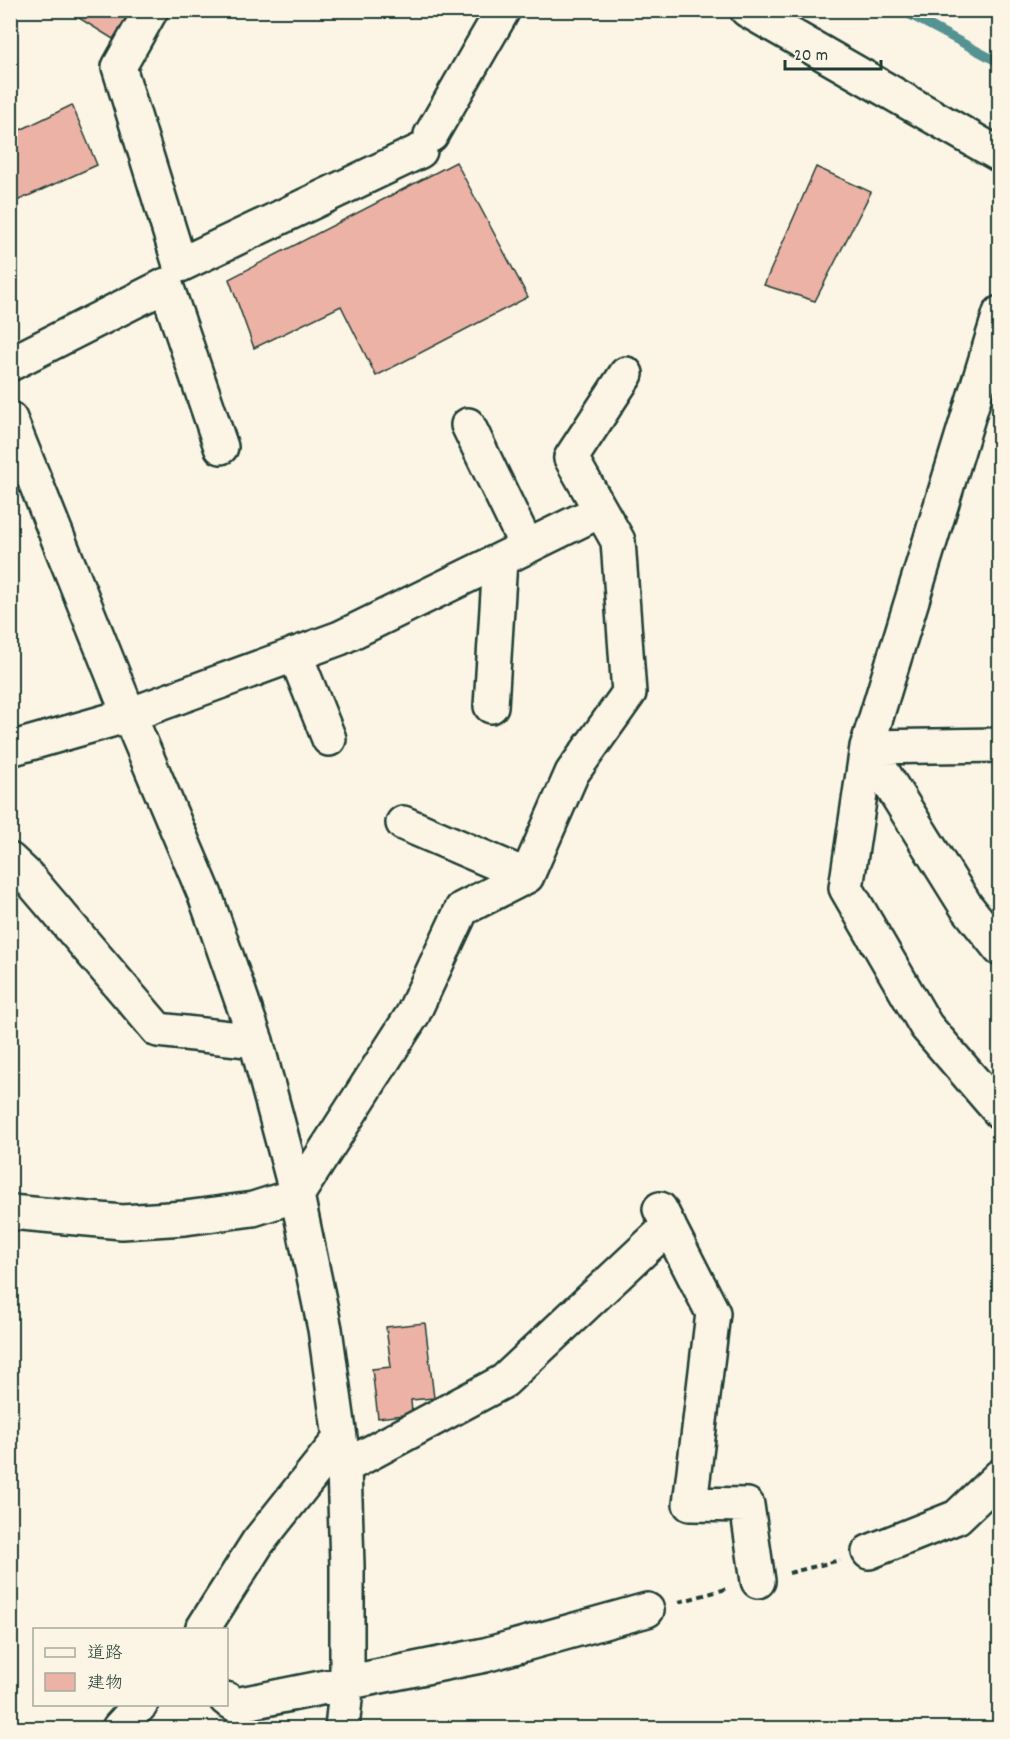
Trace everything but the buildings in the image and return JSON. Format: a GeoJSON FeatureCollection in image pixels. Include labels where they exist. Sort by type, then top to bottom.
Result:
{"type":"FeatureCollection","features":[{"type":"Feature","properties":{"kind":"street"},"geometry":{"type":"LineString","coordinates":[[151,10],[119,66],[180,265],[425,143],[503,10]]}},
{"type":"Feature","properties":{"kind":"street"},"geometry":{"type":"LineString","coordinates":[[747,10],[999,155]]}},
{"type":"Feature","properties":{"kind":"street"},"geometry":{"type":"LineString","coordinates":[[10,364],[166,285],[221,447]]}},
{"type":"Feature","properties":{"kind":"street"},"geometry":{"type":"LineString","coordinates":[[999,314],[867,747],[846,888],[926,1026],[999,1112]]}},
{"type":"Feature","properties":{"kind":"street"},"geometry":{"type":"LineString","coordinates":[[10,1212],[122,1222],[185,1218],[254,1209],[297,1195],[413,1014],[462,909],[527,876],[572,773],[629,693],[618,541],[571,458],[626,374]]}},
{"type":"Feature","properties":{"kind":"street"},"geometry":{"type":"LineString","coordinates":[[10,419],[129,715],[205,895],[256,1041],[297,1195],[325,1329],[342,1453],[347,1566],[347,1681],[342,1728]]}},
{"type":"Feature","properties":{"kind":"street"},"geometry":{"type":"LineString","coordinates":[[468,425],[514,553],[491,706]]}},
{"type":"Feature","properties":{"kind":"street"},"geometry":{"type":"LineString","coordinates":[[10,749],[129,715],[340,638],[600,511]]}},
{"type":"Feature","properties":{"kind":"street"},"geometry":{"type":"LineString","coordinates":[[295,654],[329,739]]}},
{"type":"Feature","properties":{"kind":"street"},"geometry":{"type":"LineString","coordinates":[[867,747],[999,745]]}},
{"type":"Feature","properties":{"kind":"street"},"geometry":{"type":"LineString","coordinates":[[867,747],[966,906],[999,950]]}},
{"type":"Feature","properties":{"kind":"street"},"geometry":{"type":"LineString","coordinates":[[403,823],[527,876]]}},
{"type":"Feature","properties":{"kind":"street"},"geometry":{"type":"LineString","coordinates":[[10,860],[27,876],[158,1030],[256,1041]]}},
{"type":"Feature","properties":{"kind":"street"},"geometry":{"type":"LineString","coordinates":[[203,1628],[258,1542],[342,1453],[504,1381],[664,1217],[713,1312],[690,1504],[747,1505],[758,1581]]}},
{"type":"Feature","properties":{"kind":"street"},"geometry":{"type":"LineString","coordinates":[[869,1552],[957,1517],[999,1476]]}},
{"type":"Feature","properties":{"kind":"street"},"geometry":{"type":"LineString","coordinates":[[228,1700],[236,1705],[485,1655],[647,1610]]}},
{"type":"Feature","properties":{"kind":"street"},"geometry":{"type":"LineString","coordinates":[[119,1728],[139,1706]]}},
{"type":"Feature","properties":{"kind":"waterway"},"geometry":{"type":"LineString","coordinates":[[901,10],[1000,63]]}}]}
